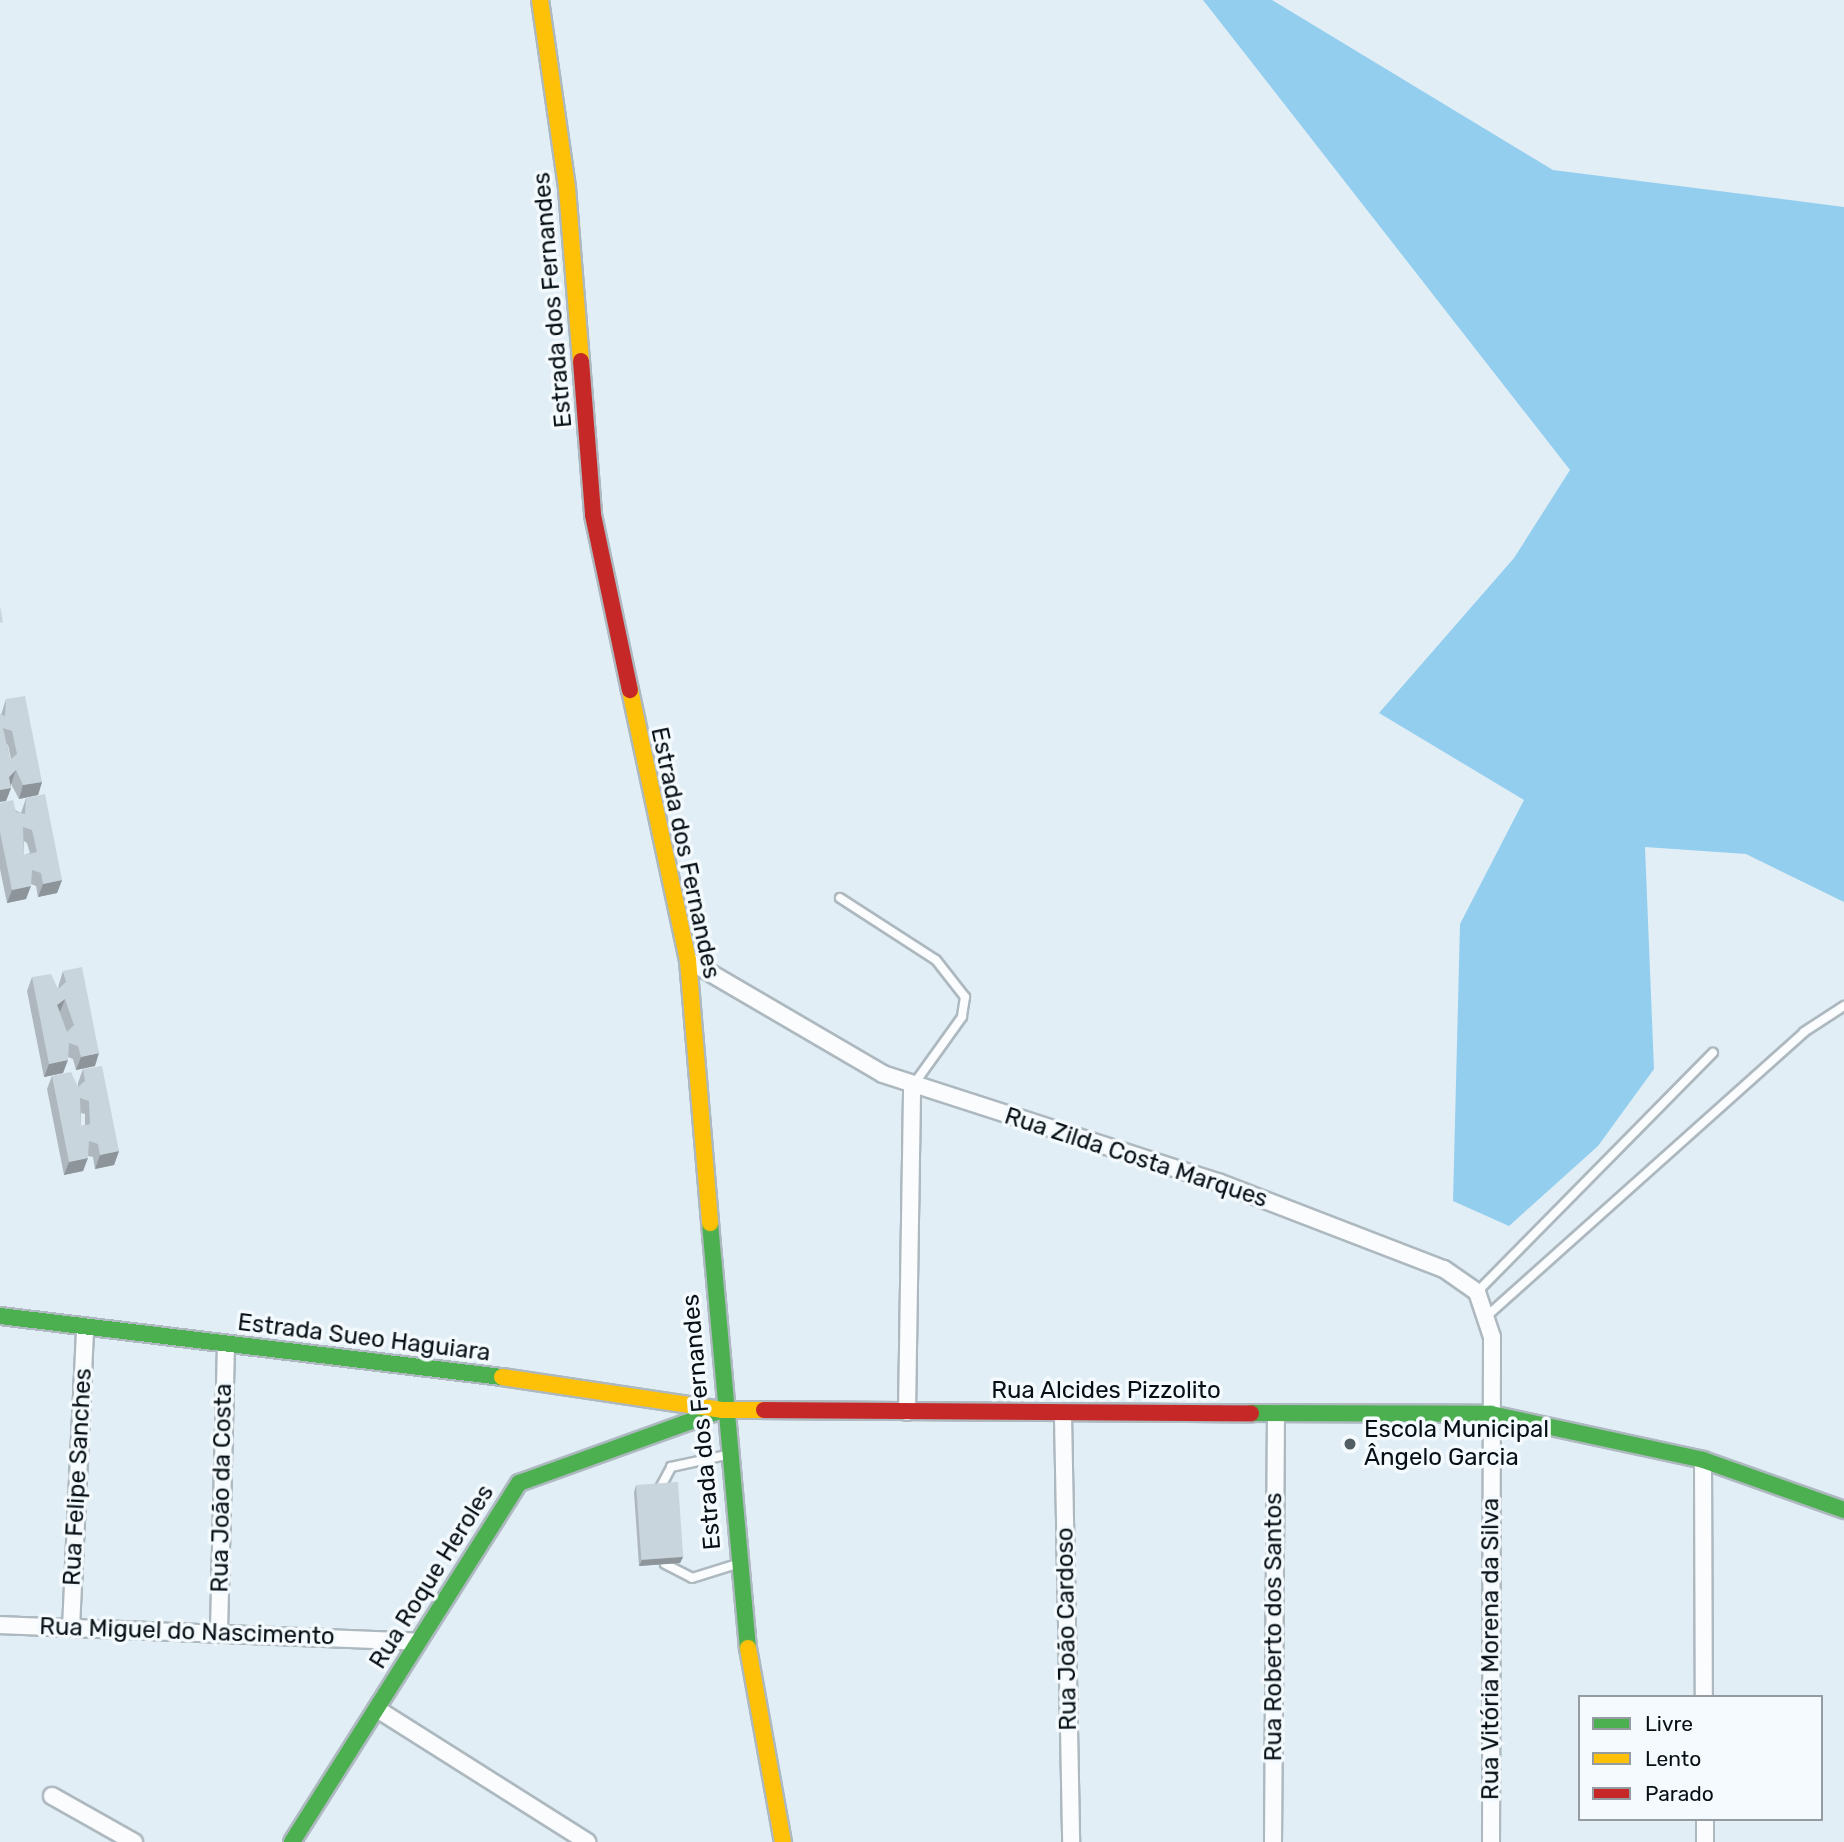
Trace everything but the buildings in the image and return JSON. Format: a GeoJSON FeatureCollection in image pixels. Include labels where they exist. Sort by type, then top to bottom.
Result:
{"type":"FeatureCollection","features":[{"type":"Feature","properties":{"kind":"street","name":"Estrada dos Fernandes"},"geometry":{"type":"LineString","coordinates":[[540,0],[568,188],[593,515],[688,960],[722,1410],[737,1564],[783,1842]]}},
{"type":"Feature","properties":{"kind":"street","name":"Rua Zilda Costa Marques"},"geometry":{"type":"LineString","coordinates":[[688,960],[912,1085],[1218,1182],[1444,1269],[1476,1292],[1488,1315],[1491,1414]]}},
{"type":"Feature","properties":{"kind":"street"},"geometry":{"type":"LineString","coordinates":[[906,1412],[912,1085]]}},
{"type":"Feature","properties":{"kind":"street","name":"Estrada Sueo Haguiara"},"geometry":{"type":"LineString","coordinates":[[0,1316],[645,1394],[722,1410]]}},
{"type":"Feature","properties":{"kind":"street","name":"Rua Felipe Sanches"},"geometry":{"type":"LineString","coordinates":[[71,1628],[85,1326]]}},
{"type":"Feature","properties":{"kind":"street","name":"Rua João da Costa"},"geometry":{"type":"LineString","coordinates":[[219,1632],[226,1345]]}},
{"type":"Feature","properties":{"kind":"street","name":"Rua Alcides Pizzolito"},"geometry":{"type":"LineString","coordinates":[[722,1410],[1063,1416],[1491,1414],[1703,1460],[1844,1510]]}},
{"type":"Feature","properties":{"kind":"street","name":"Rua Roque Heroles"},"geometry":{"type":"LineString","coordinates":[[294,1841],[519,1483],[722,1410]]}},
{"type":"Feature","properties":{"kind":"street","name":"Rua Roberto dos Santos"},"geometry":{"type":"LineString","coordinates":[[1273,1842],[1276,1413]]}},
{"type":"Feature","properties":{"kind":"street","name":"Rua Vitória Morena da Silva"},"geometry":{"type":"LineString","coordinates":[[1491,1414],[1491,1842]]}},
{"type":"Feature","properties":{"kind":"street","name":"Rua João Cardoso"},"geometry":{"type":"LineString","coordinates":[[1063,1416],[1071,1842]]}},
{"type":"Feature","properties":{"kind":"street"},"geometry":{"type":"LineString","coordinates":[[1703,1460],[1704,1695]]}},
{"type":"Feature","properties":{"kind":"street","name":"Rua Miguel do Nascimento"},"geometry":{"type":"LineString","coordinates":[[0,1625],[417,1642]]}},
{"type":"Feature","properties":{"kind":"street"},"geometry":{"type":"LineString","coordinates":[[377,1709],[587,1842]]}},
{"type":"Feature","properties":{"kind":"street"},"geometry":{"type":"LineString","coordinates":[[52,1796],[134,1842]]}},
{"type":"Feature","properties":{"kind":"street"},"geometry":{"type":"LineString","coordinates":[[1705,1821],[1705,1842]]}},
{"type":"Feature","properties":{"kind":"lane"},"geometry":{"type":"LineString","coordinates":[[840,898],[936,960],[965,997],[961,1017],[912,1085]]}},
{"type":"Feature","properties":{"kind":"lane"},"geometry":{"type":"LineString","coordinates":[[1488,1315],[1794,1041],[1844,1006]]}},
{"type":"Feature","properties":{"kind":"lane"},"geometry":{"type":"LineString","coordinates":[[1476,1292],[1713,1053]]}},
{"type":"Feature","properties":{"kind":"lane"},"geometry":{"type":"LineString","coordinates":[[659,1490],[671,1467],[726,1455]]}},
{"type":"Feature","properties":{"kind":"lane"},"geometry":{"type":"LineString","coordinates":[[665,1564],[692,1578],[737,1564]]}},
{"type":"Feature","properties":{"kind":"shaded area"},"geometry":{"type":"Polygon","coordinates":[[[1203,0],[1272,0],[1553,170],[1844,207],[1844,902],[1746,854],[1645,847],[1654,1069],[1598,1146],[1509,1226],[1453,1201],[1460,924],[1524,800],[1379,713],[1514,558],[1570,470],[1203,0]]]}},
{"type":"Feature","properties":{"kind":"traffic: fast"},"geometry":{"type":"LineString","coordinates":[[710,1223],[748,1648]]}},
{"type":"Feature","properties":{"kind":"traffic: fast"},"geometry":{"type":"LineString","coordinates":[[0,1316],[502,1377]]}},
{"type":"Feature","properties":{"kind":"traffic: fast"},"geometry":{"type":"LineString","coordinates":[[292,1842],[519,1483],[719,1411]]}},
{"type":"Feature","properties":{"kind":"traffic: fast"},"geometry":{"type":"LineString","coordinates":[[1251,1413],[1491,1414],[1703,1460],[1844,1510]]}},
{"type":"Feature","properties":{"kind":"traffic: slow"},"geometry":{"type":"LineString","coordinates":[[540,0],[567,188],[581,361]]}},
{"type":"Feature","properties":{"kind":"traffic: slow"},"geometry":{"type":"LineString","coordinates":[[630,690],[688,960],[710,1223]]}},
{"type":"Feature","properties":{"kind":"traffic: slow"},"geometry":{"type":"LineString","coordinates":[[502,1377],[722,1410],[764,1410]]}},
{"type":"Feature","properties":{"kind":"traffic: slow"},"geometry":{"type":"LineString","coordinates":[[748,1648],[783,1842]]}},
{"type":"Feature","properties":{"kind":"traffic: jam"},"geometry":{"type":"LineString","coordinates":[[581,361],[593,515],[630,690]]}},
{"type":"Feature","properties":{"kind":"traffic: jam"},"geometry":{"type":"LineString","coordinates":[[764,1410],[1251,1413]]}},
{"type":"Feature","properties":{"kind":"place","name":"Escola Municipal Ângelo Garcia"},"geometry":{"type":"Point","coordinates":[1350,1444]}}]}
